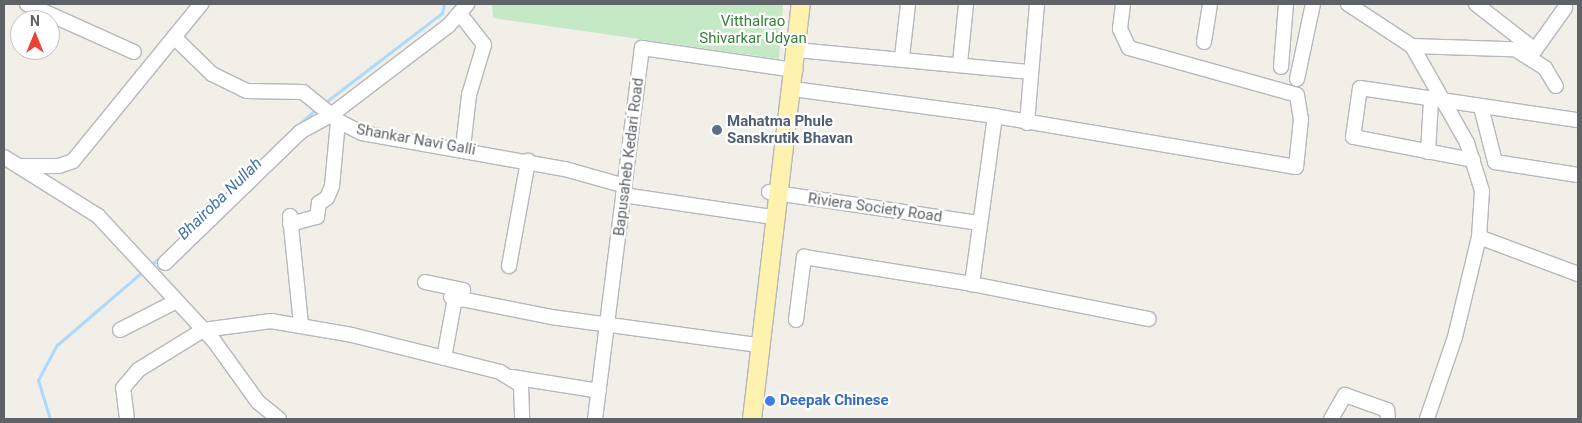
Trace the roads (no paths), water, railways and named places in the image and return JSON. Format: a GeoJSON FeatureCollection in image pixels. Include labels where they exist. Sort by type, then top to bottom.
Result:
{"type":"FeatureCollection","features":[{"type":"Feature","properties":{"kind":"main road"},"geometry":{"type":"LineString","coordinates":[[752,419],[774,193],[789,69],[790,4]]}},
{"type":"Feature","properties":{"kind":"main road"},"geometry":{"type":"LineString","coordinates":[[743,419],[766,216],[774,193],[792,89],[789,69],[797,50],[800,4]]}},
{"type":"Feature","properties":{"kind":"street"},"geometry":{"type":"LineString","coordinates":[[27,4],[134,52]]}},
{"type":"Feature","properties":{"kind":"street"},"geometry":{"type":"LineString","coordinates":[[18,166],[59,166],[73,161],[201,4]]}},
{"type":"Feature","properties":{"kind":"street"},"geometry":{"type":"LineString","coordinates":[[902,57],[908,4]]}},
{"type":"Feature","properties":{"kind":"street"},"geometry":{"type":"LineString","coordinates":[[960,64],[966,4]]}},
{"type":"Feature","properties":{"kind":"street"},"geometry":{"type":"LineString","coordinates":[[1027,123],[1037,4]]}},
{"type":"Feature","properties":{"kind":"street"},"geometry":{"type":"LineString","coordinates":[[792,89],[995,116],[1027,123],[1296,167],[1302,119],[1297,95],[1129,48],[1120,28],[1124,4]]}},
{"type":"Feature","properties":{"kind":"street"},"geometry":{"type":"LineString","coordinates":[[1204,42],[1210,4]]}},
{"type":"Feature","properties":{"kind":"street"},"geometry":{"type":"LineString","coordinates":[[1281,67],[1286,4]]}},
{"type":"Feature","properties":{"kind":"street"},"geometry":{"type":"LineString","coordinates":[[1297,79],[1313,4]]}},
{"type":"Feature","properties":{"kind":"street"},"geometry":{"type":"LineString","coordinates":[[1348,4],[1412,46],[1445,103],[1472,160],[1482,191],[1479,237],[1449,360],[1427,419]]}},
{"type":"Feature","properties":{"kind":"street"},"geometry":{"type":"LineString","coordinates":[[1476,4],[1492,8],[1535,50]]}},
{"type":"Feature","properties":{"kind":"street"},"geometry":{"type":"LineString","coordinates":[[1535,50],[1565,8]]}},
{"type":"Feature","properties":{"kind":"street"},"geometry":{"type":"LineString","coordinates":[[165,263],[300,132],[334,118],[464,9],[484,45],[469,95],[463,148]]}},
{"type":"Feature","properties":{"kind":"street","name":"Shankar Navi Galli"},"geometry":{"type":"LineString","coordinates":[[174,37],[212,74],[234,86],[311,96],[334,118],[362,133],[463,148],[528,161],[624,191],[766,216]]}},
{"type":"Feature","properties":{"kind":"street"},"geometry":{"type":"LineString","coordinates":[[1412,46],[1535,50]]}},
{"type":"Feature","properties":{"kind":"street","name":"Bapusaheb Kedari Road"},"geometry":{"type":"LineString","coordinates":[[594,419],[609,322],[642,48],[789,69]]}},
{"type":"Feature","properties":{"kind":"street"},"geometry":{"type":"LineString","coordinates":[[797,50],[902,57],[1031,72]]}},
{"type":"Feature","properties":{"kind":"street"},"geometry":{"type":"LineString","coordinates":[[1518,50],[1545,68],[1556,86]]}},
{"type":"Feature","properties":{"kind":"street"},"geometry":{"type":"LineString","coordinates":[[1472,160],[1353,137],[1360,88],[1445,103],[1578,120]]}},
{"type":"Feature","properties":{"kind":"street"},"geometry":{"type":"LineString","coordinates":[[1428,152],[1431,100]]}},
{"type":"Feature","properties":{"kind":"street"},"geometry":{"type":"LineString","coordinates":[[1481,108],[1495,162],[1578,175]]}},
{"type":"Feature","properties":{"kind":"street"},"geometry":{"type":"LineString","coordinates":[[972,284],[995,116]]}},
{"type":"Feature","properties":{"kind":"street"},"geometry":{"type":"LineString","coordinates":[[301,325],[290,219],[317,216],[319,204],[330,192],[334,118]]}},
{"type":"Feature","properties":{"kind":"street"},"geometry":{"type":"LineString","coordinates":[[4,158],[67,193],[120,238],[171,298],[203,330],[258,402],[279,419]]}},
{"type":"Feature","properties":{"kind":"street"},"geometry":{"type":"LineString","coordinates":[[510,266],[528,161]]}},
{"type":"Feature","properties":{"kind":"street","name":"Riviera Society Road"},"geometry":{"type":"LineString","coordinates":[[774,193],[980,223]]}},
{"type":"Feature","properties":{"kind":"street"},"geometry":{"type":"LineString","coordinates":[[1479,237],[1578,274]]}},
{"type":"Feature","properties":{"kind":"street"},"geometry":{"type":"LineString","coordinates":[[796,320],[804,257],[972,284],[1149,319]]}},
{"type":"Feature","properties":{"kind":"street"},"geometry":{"type":"LineString","coordinates":[[425,282],[463,290],[456,298],[444,358]]}},
{"type":"Feature","properties":{"kind":"street"},"geometry":{"type":"LineString","coordinates":[[120,330],[171,298]]}},
{"type":"Feature","properties":{"kind":"street"},"geometry":{"type":"LineString","coordinates":[[456,298],[551,317],[609,322],[751,344]]}},
{"type":"Feature","properties":{"kind":"street"},"geometry":{"type":"LineString","coordinates":[[127,419],[123,388],[138,370],[203,330],[271,322],[301,325],[444,358],[512,377],[599,391]]}},
{"type":"Feature","properties":{"kind":"street"},"geometry":{"type":"LineString","coordinates":[[512,377],[524,397],[522,419]]}},
{"type":"Feature","properties":{"kind":"street"},"geometry":{"type":"LineString","coordinates":[[1331,419],[1346,395],[1387,410],[1388,419]]}},
{"type":"Feature","properties":{"kind":"waterway","name":"Bhairoba Nullah"},"geometry":{"type":"LineString","coordinates":[[323,104],[442,13],[444,4]]}},
{"type":"Feature","properties":{"kind":"waterway","name":"Bhairoba Nullah"},"geometry":{"type":"LineString","coordinates":[[271,150],[316,109]]}},
{"type":"Feature","properties":{"kind":"waterway","name":"Bhairoba Nullah"},"geometry":{"type":"LineString","coordinates":[[150,266],[172,247]]}},
{"type":"Feature","properties":{"kind":"waterway","name":"Bhairoba Nullah"},"geometry":{"type":"LineString","coordinates":[[50,419],[38,380],[57,345],[143,271]]}},
{"type":"Feature","properties":{"kind":"place","name":"Mahatma Phule Sanskrutik Bhavan"},"geometry":{"type":"Point","coordinates":[717,130]}},
{"type":"Feature","properties":{"kind":"place","name":"Deepak Chinese"},"geometry":{"type":"Point","coordinates":[770,401]}},
{"type":"Feature","properties":{"kind":"park label","name":"Vitthalrao Shivarkar Udyan"},"geometry":{"type":"Point","coordinates":[753,30]}}]}
